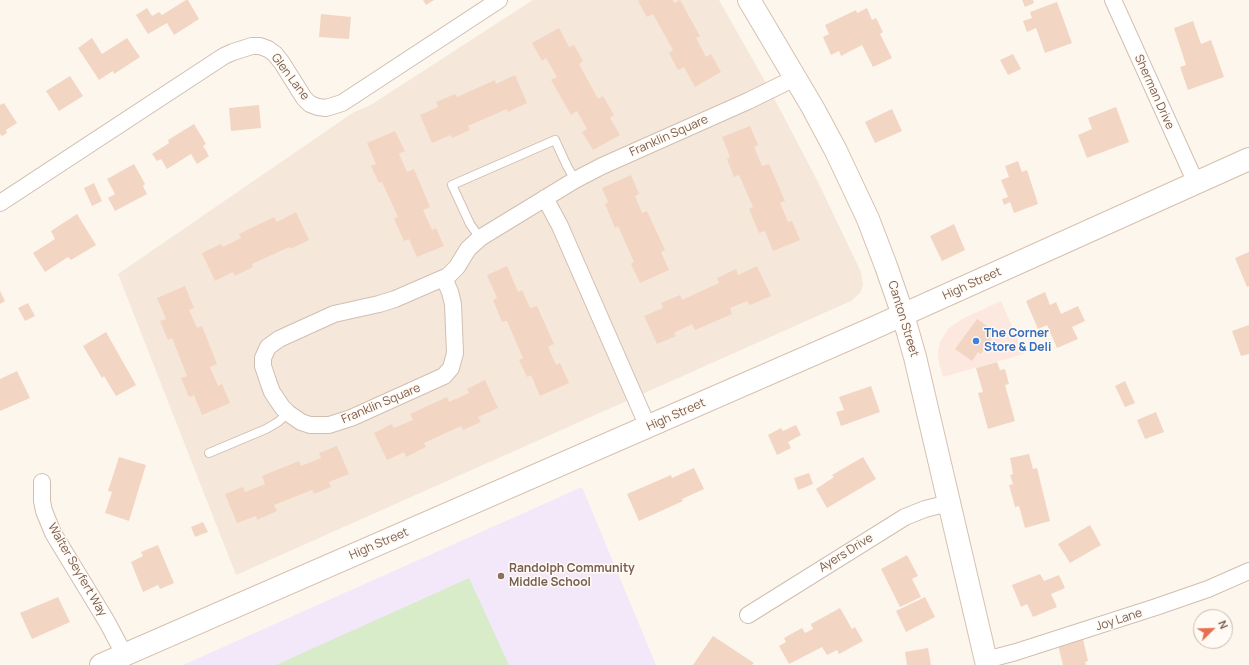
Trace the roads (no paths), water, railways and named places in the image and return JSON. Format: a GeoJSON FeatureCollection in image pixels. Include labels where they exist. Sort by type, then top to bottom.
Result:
{"type":"FeatureCollection","features":[{"type":"Feature","properties":{"kind":"main road","name":"Canton Street"},"geometry":{"type":"LineString","coordinates":[[749,0],[828,135],[857,196],[886,266],[903,315],[914,357],[986,663]]}},
{"type":"Feature","properties":{"kind":"main road","name":"High Street"},"geometry":{"type":"LineString","coordinates":[[101,665],[903,315],[1249,159]]}},
{"type":"Feature","properties":{"kind":"street","name":"Glen Lane"},"geometry":{"type":"LineString","coordinates":[[0,203],[224,56],[233,52],[252,46],[260,46],[268,49],[275,54],[282,63],[304,98],[310,104],[326,108],[342,103],[499,0]]}},
{"type":"Feature","properties":{"kind":"street","name":"Sherman Drive"},"geometry":{"type":"LineString","coordinates":[[1113,0],[1196,183]]}},
{"type":"Feature","properties":{"kind":"street","name":"Franklin Square"},"geometry":{"type":"LineString","coordinates":[[444,278],[453,304],[454,358],[451,368],[447,373],[439,379],[351,418],[329,425],[310,425],[301,422],[282,407],[272,392],[263,358],[268,347],[279,338],[334,314],[395,299],[444,278],[455,270],[468,248],[480,238],[575,180],[602,166],[748,101],[795,78]]}},
{"type":"Feature","properties":{"kind":"street"},"geometry":{"type":"LineString","coordinates":[[545,198],[560,226],[648,427]]}},
{"type":"Feature","properties":{"kind":"street","name":"Walter Seyfert Way"},"geometry":{"type":"LineString","coordinates":[[42,482],[42,501],[44,511],[54,533],[111,628],[124,654]]}},
{"type":"Feature","properties":{"kind":"street","name":"Ayers Drive"},"geometry":{"type":"LineString","coordinates":[[748,615],[905,517],[917,511],[949,503]]}},
{"type":"Feature","properties":{"kind":"street","name":"Joy Lane"},"geometry":{"type":"LineString","coordinates":[[986,663],[1016,652],[1156,608],[1208,589],[1249,571]]}},
{"type":"Feature","properties":{"kind":"lane"},"geometry":{"type":"LineString","coordinates":[[480,238],[470,224],[452,185],[555,140],[575,180]]}},
{"type":"Feature","properties":{"kind":"lane"},"geometry":{"type":"LineString","coordinates":[[209,453],[266,429],[278,422],[288,413]]}},
{"type":"Feature","properties":{"kind":"place","name":"The Corner Store & Deli"},"geometry":{"type":"Point","coordinates":[976,341]}},
{"type":"Feature","properties":{"kind":"place","name":"Randolph Community Middle School"},"geometry":{"type":"Point","coordinates":[501,576]}}]}
